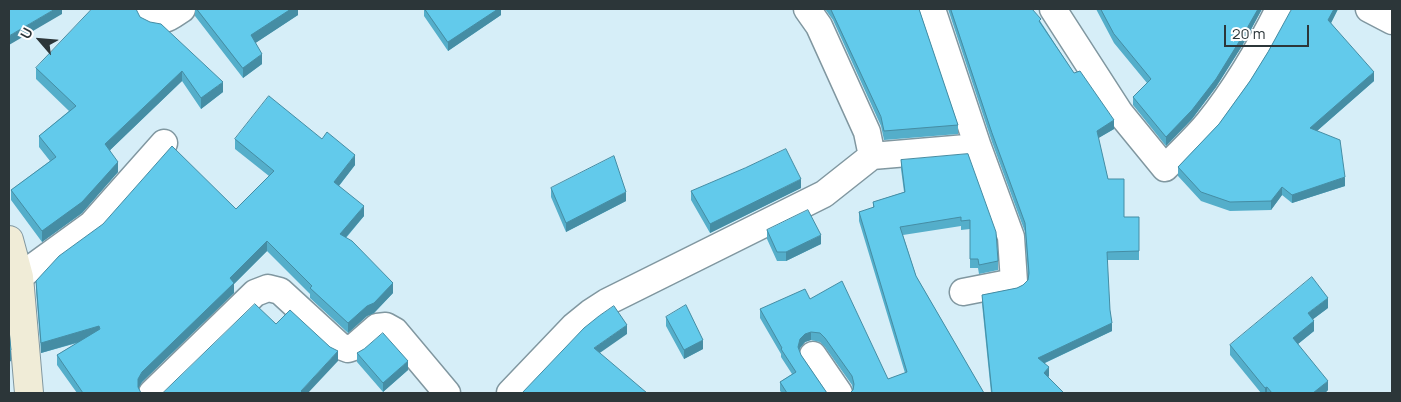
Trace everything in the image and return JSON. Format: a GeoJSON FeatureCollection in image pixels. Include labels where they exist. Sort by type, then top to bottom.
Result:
{"type":"FeatureCollection","features":[{"type":"Feature","properties":{"kind":"main road"},"geometry":{"type":"LineString","coordinates":[[9,240],[19,277],[28,393]]}},
{"type":"Feature","properties":{"kind":"street"},"geometry":{"type":"LineString","coordinates":[[147,9],[150,17],[158,21],[166,19],[182,9]]}},
{"type":"Feature","properties":{"kind":"street"},"geometry":{"type":"LineString","coordinates":[[807,9],[819,26],[867,132],[872,156]]}},
{"type":"Feature","properties":{"kind":"street"},"geometry":{"type":"LineString","coordinates":[[932,9],[978,147],[1011,238],[1014,282],[963,292]]}},
{"type":"Feature","properties":{"kind":"street"},"geometry":{"type":"LineString","coordinates":[[1053,9],[1120,113],[1165,168],[1207,124],[1238,81],[1265,37],[1279,9]]}},
{"type":"Feature","properties":{"kind":"street"},"geometry":{"type":"LineString","coordinates":[[1369,9],[1392,22]]}},
{"type":"Feature","properties":{"kind":"street"},"geometry":{"type":"LineString","coordinates":[[19,277],[92,224],[164,143]]}},
{"type":"Feature","properties":{"kind":"street"},"geometry":{"type":"LineString","coordinates":[[510,393],[574,326],[590,313],[607,302],[824,194],[872,156],[978,147]]}},
{"type":"Feature","properties":{"kind":"street"},"geometry":{"type":"LineString","coordinates":[[152,393],[255,293],[268,288],[280,291],[340,346],[348,349],[354,347],[377,327],[386,326],[395,331],[447,393]]}},
{"type":"Feature","properties":{"kind":"street"},"geometry":{"type":"LineString","coordinates":[[813,355],[839,393]]}},
{"type":"Feature","properties":{"kind":"building"},"geometry":{"type":"Polygon","coordinates":[[[9,9],[55,9],[9,36],[9,9]]]}},
{"type":"Feature","properties":{"kind":"building"},"geometry":{"type":"Polygon","coordinates":[[[92,9],[136,9],[140,17],[150,22],[161,24],[223,82],[201,98],[182,71],[105,144],[118,162],[82,202],[42,231],[11,190],[56,157],[39,136],[76,106],[36,68],[92,9]]]}},
{"type":"Feature","properties":{"kind":"building"},"geometry":{"type":"Polygon","coordinates":[[[197,9],[291,9],[251,35],[262,54],[243,68],[197,9]]]}},
{"type":"Feature","properties":{"kind":"building"},"geometry":{"type":"Polygon","coordinates":[[[425,9],[498,9],[448,42],[425,9]]]}},
{"type":"Feature","properties":{"kind":"building"},"geometry":{"type":"Polygon","coordinates":[[[831,9],[919,9],[958,125],[884,131],[881,117],[831,9]]]}},
{"type":"Feature","properties":{"kind":"building"},"geometry":{"type":"Polygon","coordinates":[[[951,9],[1032,9],[1041,19],[1039,21],[1074,73],[1080,71],[1114,120],[1097,131],[1108,179],[1124,179],[1124,217],[1139,217],[1139,251],[1107,252],[1112,323],[1038,358],[1049,367],[1044,373],[1064,393],[992,393],[982,295],[1017,288],[1028,280],[1025,223],[992,133],[951,9]]]}},
{"type":"Feature","properties":{"kind":"building"},"geometry":{"type":"Polygon","coordinates":[[[1101,9],[1258,9],[1216,79],[1192,110],[1166,137],[1133,97],[1151,79],[1114,34],[1101,9]]]}},
{"type":"Feature","properties":{"kind":"building"},"geometry":{"type":"Polygon","coordinates":[[[1292,9],[1334,9],[1328,20],[1374,72],[1310,128],[1340,140],[1345,177],[1292,195],[1282,187],[1271,201],[1230,202],[1201,192],[1178,167],[1219,124],[1250,81],[1292,9]]]}},
{"type":"Feature","properties":{"kind":"building"},"geometry":{"type":"Polygon","coordinates":[[[269,96],[322,139],[327,132],[355,155],[334,182],[364,206],[340,234],[352,241],[393,283],[374,303],[367,306],[348,323],[310,288],[312,286],[267,241],[230,278],[234,283],[142,372],[138,379],[138,387],[141,393],[83,393],[57,355],[100,329],[99,326],[41,343],[36,281],[59,256],[103,224],[172,146],[236,209],[274,171],[235,139],[269,96]]]}},
{"type":"Feature","properties":{"kind":"building"},"geometry":{"type":"Polygon","coordinates":[[[786,149],[801,179],[710,224],[691,191],[786,149]]]}},
{"type":"Feature","properties":{"kind":"building"},"geometry":{"type":"Polygon","coordinates":[[[968,154],[996,232],[998,261],[979,265],[978,259],[970,259],[970,220],[961,221],[961,217],[900,227],[916,276],[984,393],[850,393],[853,390],[854,384],[852,376],[825,338],[820,333],[811,332],[805,334],[800,339],[798,347],[801,355],[827,393],[787,393],[780,382],[796,372],[781,349],[760,309],[805,289],[810,299],[842,281],[888,379],[907,372],[859,212],[874,207],[873,202],[905,192],[901,160],[968,154]]]}},
{"type":"Feature","properties":{"kind":"building"},"geometry":{"type":"Polygon","coordinates":[[[614,156],[626,192],[566,223],[551,188],[614,156]]]}},
{"type":"Feature","properties":{"kind":"building"},"geometry":{"type":"Polygon","coordinates":[[[808,210],[821,235],[786,252],[777,252],[767,230],[808,210]]]}},
{"type":"Feature","properties":{"kind":"building"},"geometry":{"type":"Polygon","coordinates":[[[1312,277],[1328,298],[1308,313],[1314,321],[1293,338],[1328,381],[1313,393],[1272,393],[1267,387],[1265,388],[1230,345],[1312,277]]]}},
{"type":"Feature","properties":{"kind":"building"},"geometry":{"type":"Polygon","coordinates":[[[255,304],[276,324],[290,310],[330,347],[338,351],[301,391],[303,393],[163,393],[255,304]]]}},
{"type":"Feature","properties":{"kind":"building"},"geometry":{"type":"Polygon","coordinates":[[[686,305],[703,340],[684,350],[666,317],[686,305]]]}},
{"type":"Feature","properties":{"kind":"building"},"geometry":{"type":"Polygon","coordinates":[[[614,306],[627,325],[594,348],[647,393],[522,393],[584,328],[614,306]]]}},
{"type":"Feature","properties":{"kind":"building"},"geometry":{"type":"Polygon","coordinates":[[[9,329],[11,350],[9,351],[9,329]]]}},
{"type":"Feature","properties":{"kind":"building"},"geometry":{"type":"Polygon","coordinates":[[[383,333],[408,361],[383,383],[357,353],[383,333]]]}}]}
